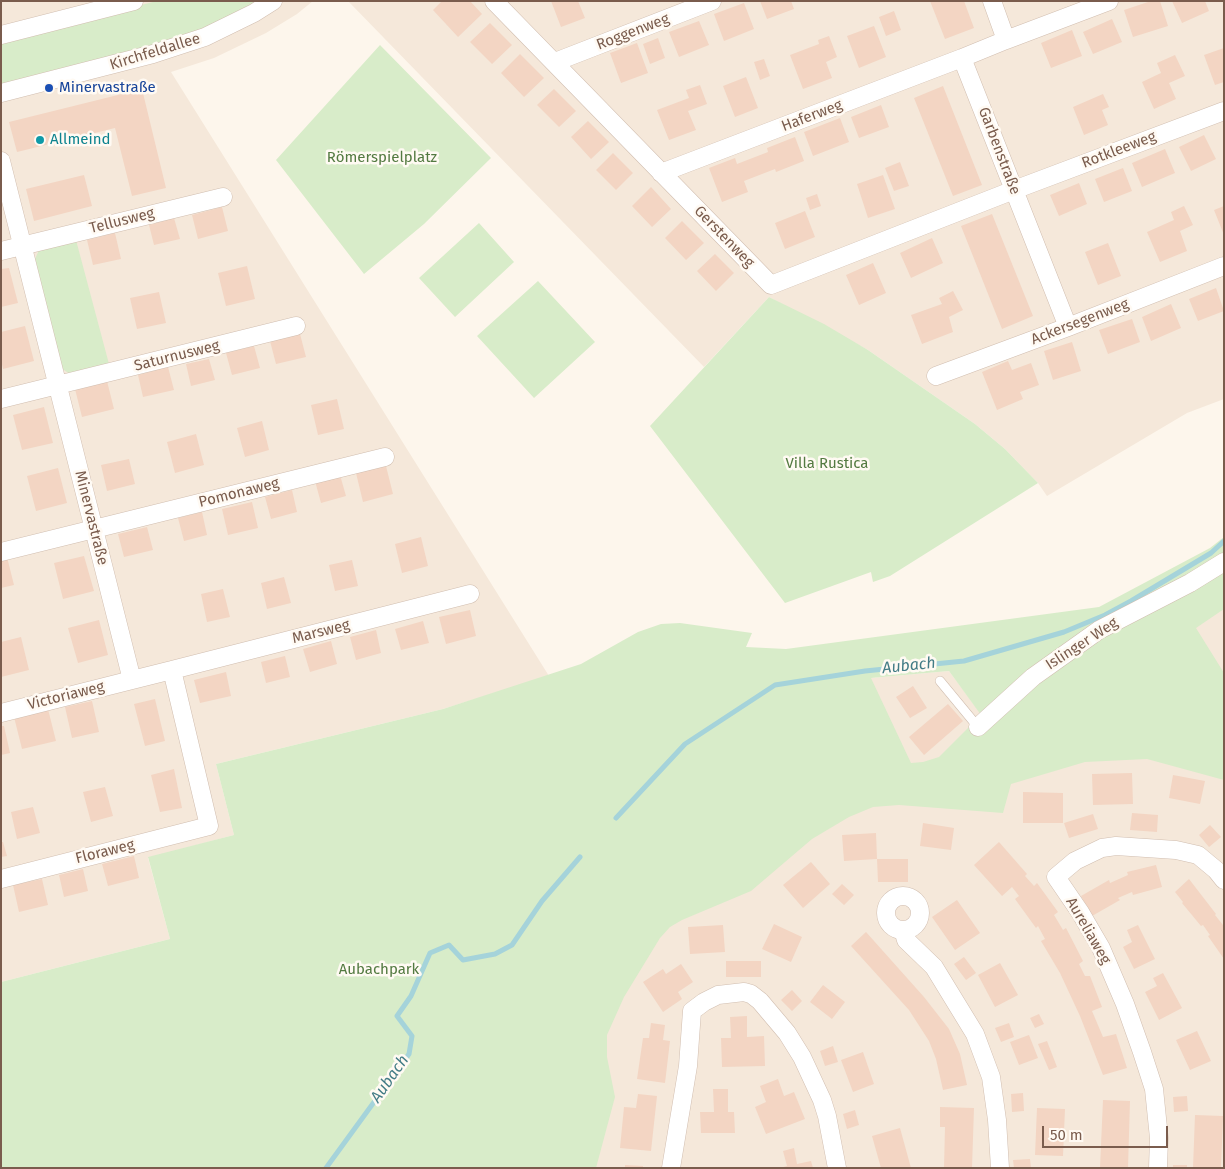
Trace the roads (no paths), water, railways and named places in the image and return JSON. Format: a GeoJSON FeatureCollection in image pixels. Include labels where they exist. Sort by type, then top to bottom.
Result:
{"type":"FeatureCollection","features":[{"type":"Feature","properties":{"kind":"street"},"geometry":{"type":"LineString","coordinates":[[1,35],[134,1]]}},
{"type":"Feature","properties":{"kind":"street","name":"Kirchfeldallee"},"geometry":{"type":"LineString","coordinates":[[1,93],[153,54],[205,37],[254,13],[273,1]]}},
{"type":"Feature","properties":{"kind":"street","name":"Gerstenweg"},"geometry":{"type":"LineString","coordinates":[[494,1],[771,285],[1014,190]]}},
{"type":"Feature","properties":{"kind":"street","name":"Roggenweg"},"geometry":{"type":"LineString","coordinates":[[555,62],[712,1]]}},
{"type":"Feature","properties":{"kind":"street"},"geometry":{"type":"LineString","coordinates":[[992,1],[1006,40]]}},
{"type":"Feature","properties":{"kind":"street"},"geometry":{"type":"LineString","coordinates":[[962,58],[1109,1]]}},
{"type":"Feature","properties":{"kind":"street","name":"Haferweg"},"geometry":{"type":"LineString","coordinates":[[662,173],[962,58]]}},
{"type":"Feature","properties":{"kind":"street","name":"Garbenstraße"},"geometry":{"type":"LineString","coordinates":[[962,58],[1068,327]]}},
{"type":"Feature","properties":{"kind":"street","name":"Rotkleeweg"},"geometry":{"type":"LineString","coordinates":[[1014,190],[1224,111]]}},
{"type":"Feature","properties":{"kind":"street","name":"Minervastraße"},"geometry":{"type":"LineString","coordinates":[[1,161],[132,680]]}},
{"type":"Feature","properties":{"kind":"street","name":"Tellusweg"},"geometry":{"type":"LineString","coordinates":[[1,252],[223,197]]}},
{"type":"Feature","properties":{"kind":"street","name":"Ackersegenweg"},"geometry":{"type":"LineString","coordinates":[[936,376],[1224,266]]}},
{"type":"Feature","properties":{"kind":"street","name":"Saturnusweg"},"geometry":{"type":"LineString","coordinates":[[1,400],[296,326]]}},
{"type":"Feature","properties":{"kind":"street","name":"Pomonaweg"},"geometry":{"type":"LineString","coordinates":[[1,552],[385,456]]}},
{"type":"Feature","properties":{"kind":"street","name":"Islinger Weg"},"geometry":{"type":"LineString","coordinates":[[978,727],[1033,677],[1099,630],[1190,583],[1224,562]]}},
{"type":"Feature","properties":{"kind":"street","name":"Marsweg"},"geometry":{"type":"LineString","coordinates":[[172,670],[470,594]]}},
{"type":"Feature","properties":{"kind":"street"},"geometry":{"type":"LineString","coordinates":[[132,680],[172,670]]}},
{"type":"Feature","properties":{"kind":"street","name":"Floraweg"},"geometry":{"type":"LineString","coordinates":[[1,879],[209,826],[172,670]]}},
{"type":"Feature","properties":{"kind":"street","name":"Victoriaweg"},"geometry":{"type":"LineString","coordinates":[[1,712],[132,680]]}},
{"type":"Feature","properties":{"kind":"street","name":"Aureliaweg"},"geometry":{"type":"LineString","coordinates":[[1158,1168],[1159,1138],[1154,1089],[1142,1052],[1125,1004],[1101,948],[1080,912],[1056,877],[1075,861],[1102,848],[1116,846],[1176,850],[1198,855],[1216,870],[1224,880]]}},
{"type":"Feature","properties":{"kind":"street"},"geometry":{"type":"LineString","coordinates":[[903,930],[906,940],[934,967],[975,1034],[991,1077],[997,1120],[1000,1168]]}},
{"type":"Feature","properties":{"kind":"street"},"geometry":{"type":"LineString","coordinates":[[671,1168],[688,1066],[692,1011],[718,995],[744,992],[752,994],[760,1001],[787,1033],[802,1056],[822,1100],[827,1116],[837,1168]]}},
{"type":"Feature","properties":{"kind":"lane"},"geometry":{"type":"LineString","coordinates":[[940,681],[978,727]]}},
{"type":"Feature","properties":{"kind":"waterway","name":"Aubach"},"geometry":{"type":"LineString","coordinates":[[616,818],[685,744],[775,685],[865,671],[964,661],[1064,632],[1105,615],[1131,601],[1211,553],[1224,541]]}},
{"type":"Feature","properties":{"kind":"waterway","name":"Aubach"},"geometry":{"type":"LineString","coordinates":[[326,1168],[409,1054],[412,1036],[397,1016],[411,996],[430,953],[449,945],[463,960],[495,954],[512,945],[542,901],[580,857]]}},
{"type":"Feature","properties":{"kind":"place","name":"Minervastraße"},"geometry":{"type":"Point","coordinates":[49,88]}},
{"type":"Feature","properties":{"kind":"place","name":"Allmeind"},"geometry":{"type":"Point","coordinates":[40,140]}},
{"type":"Feature","properties":{"kind":"park label","name":"Römerspielplatz"},"geometry":{"type":"Point","coordinates":[382,158]}},
{"type":"Feature","properties":{"kind":"park label","name":"Villa Rustica"},"geometry":{"type":"Point","coordinates":[827,464]}},
{"type":"Feature","properties":{"kind":"park label","name":"Aubachpark"},"geometry":{"type":"Point","coordinates":[379,970]}}]}
